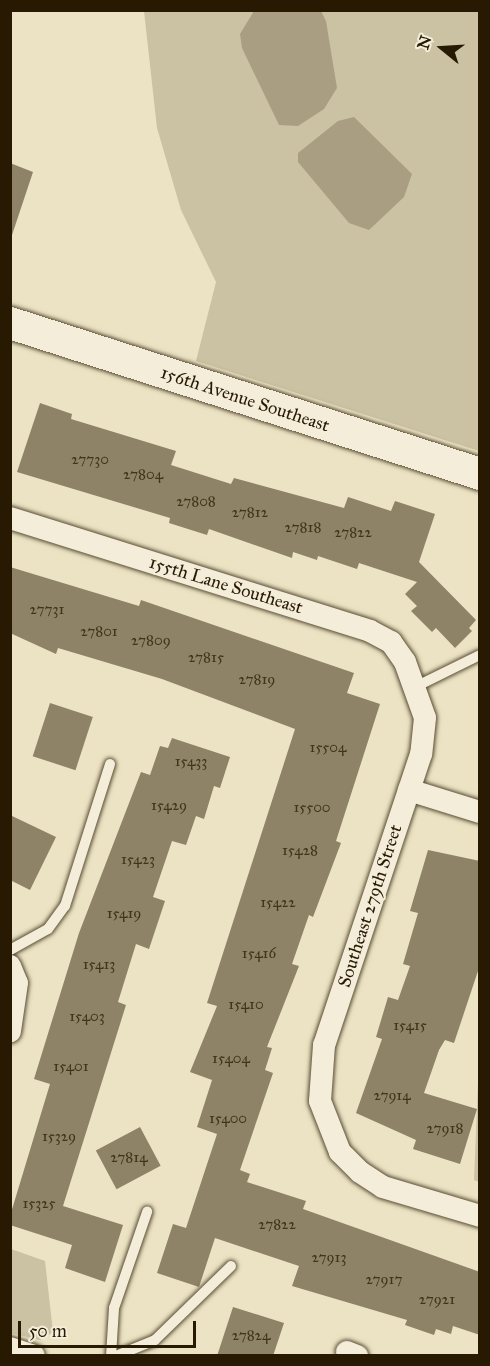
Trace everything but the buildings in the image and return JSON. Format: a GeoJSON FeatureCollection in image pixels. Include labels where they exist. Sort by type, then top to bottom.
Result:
{"type":"FeatureCollection","features":[{"type":"Feature","properties":{"kind":"street","name":"156th Avenue Southeast"},"geometry":{"type":"LineString","coordinates":[[12,330],[480,474]]}},
{"type":"Feature","properties":{"kind":"street","name":"155th Lane Southeast"},"geometry":{"type":"LineString","coordinates":[[10,518],[370,631],[391,642],[417,686]]}},
{"type":"Feature","properties":{"kind":"street","name":"Southeast 279th Street"},"geometry":{"type":"LineString","coordinates":[[417,686],[425,718],[409,790],[324,1045],[318,1072],[328,1127],[340,1152],[383,1187],[480,1216]]}},
{"type":"Feature","properties":{"kind":"street"},"geometry":{"type":"LineString","coordinates":[[409,790],[480,812]]}},
{"type":"Feature","properties":{"kind":"street"},"geometry":{"type":"LineString","coordinates":[[10,966],[17,983],[10,1031]]}},
{"type":"Feature","properties":{"kind":"street"},"geometry":{"type":"LineString","coordinates":[[10,1348],[34,1356]]}},
{"type":"Feature","properties":{"kind":"lane"},"geometry":{"type":"LineString","coordinates":[[417,686],[480,655]]}},
{"type":"Feature","properties":{"kind":"lane"},"geometry":{"type":"LineString","coordinates":[[10,950],[48,929],[64,906],[110,764]]}},
{"type":"Feature","properties":{"kind":"lane"},"geometry":{"type":"LineString","coordinates":[[111,1356],[114,1308],[147,1212]]}},
{"type":"Feature","properties":{"kind":"lane"},"geometry":{"type":"LineString","coordinates":[[116,1356],[155,1340],[231,1266]]}},
{"type":"Feature","properties":{"kind":"path"},"geometry":{"type":"LineString","coordinates":[[480,1086],[480,1114]]}},
{"type":"Feature","properties":{"kind":"shaded area"},"geometry":{"type":"Polygon","coordinates":[[[144,11],[479,11],[479,451],[196,361],[216,282],[181,210],[157,128],[144,11]]]}},
{"type":"Feature","properties":{"kind":"shaded area"},"geometry":{"type":"Polygon","coordinates":[[[254,11],[321,11],[326,21],[337,88],[324,109],[298,126],[279,125],[242,48],[240,34],[254,11]]]}},
{"type":"Feature","properties":{"kind":"shaded area"},"geometry":{"type":"Polygon","coordinates":[[[354,117],[412,174],[404,197],[369,230],[349,223],[298,162],[298,153],[338,121],[354,117]]]}},
{"type":"Feature","properties":{"kind":"shaded area"},"geometry":{"type":"Polygon","coordinates":[[[479,1058],[479,1182],[474,1180],[479,1058]]]}},
{"type":"Feature","properties":{"kind":"shaded area"},"geometry":{"type":"Polygon","coordinates":[[[11,1249],[45,1261],[53,1332],[40,1340],[11,1333],[11,1249]]]}}]}
